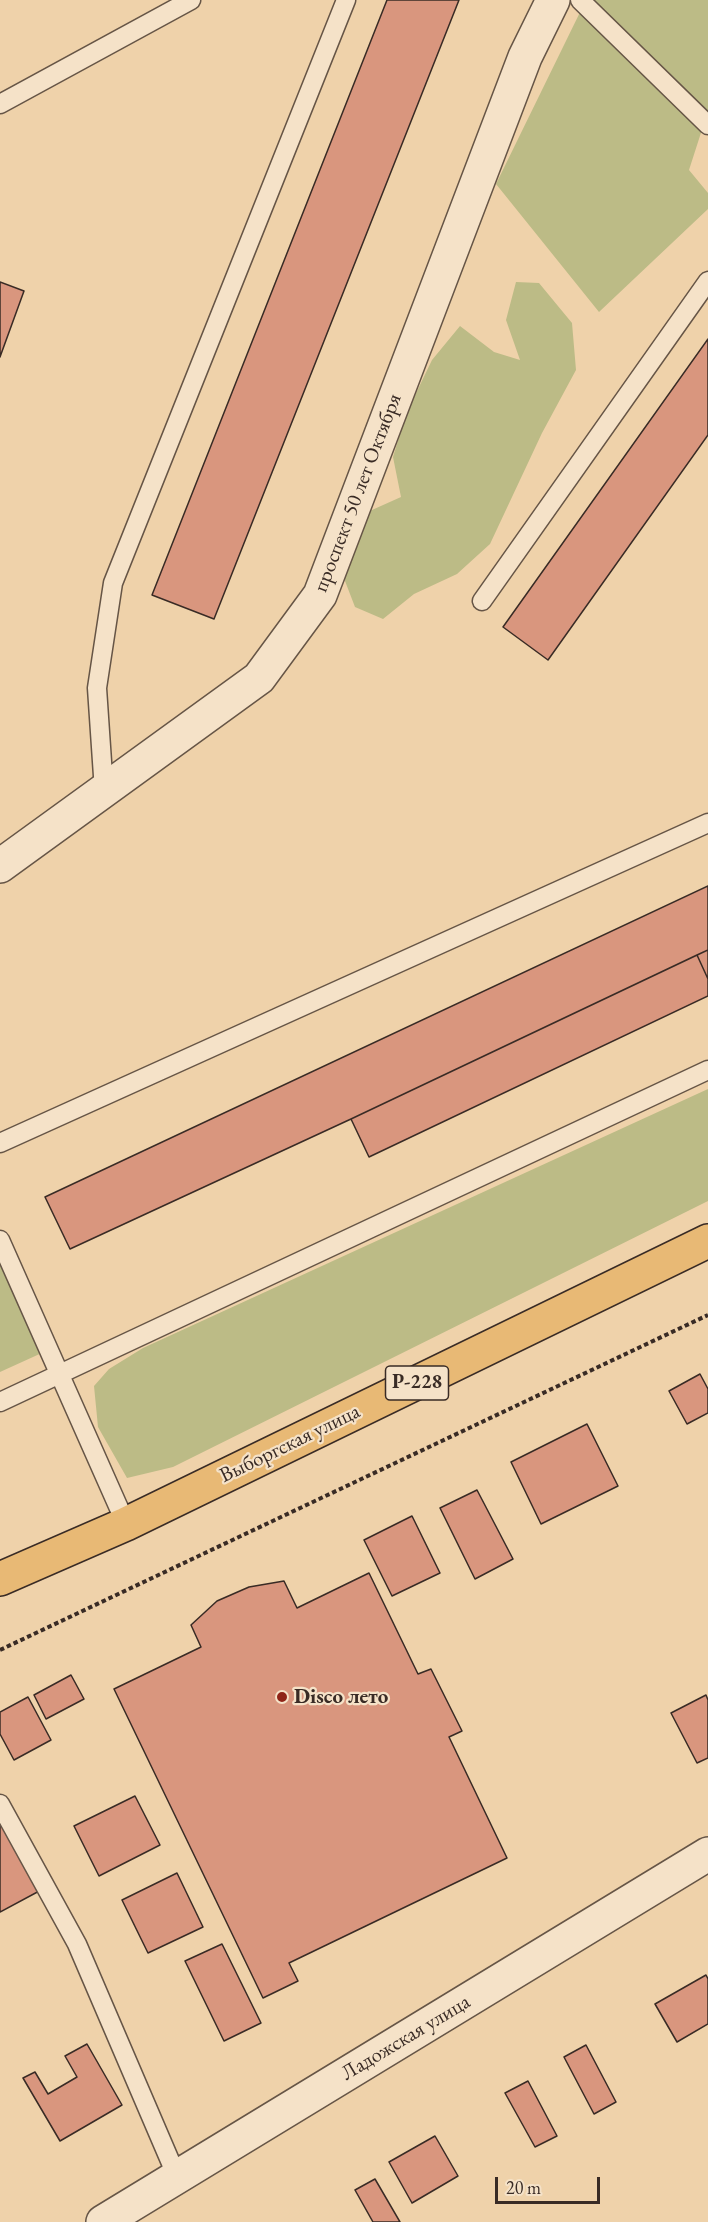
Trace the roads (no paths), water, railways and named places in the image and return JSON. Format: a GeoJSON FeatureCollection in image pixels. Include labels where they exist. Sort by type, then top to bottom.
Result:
{"type":"FeatureCollection","features":[{"type":"Feature","properties":{"kind":"main road","name":"Выборгская улица"},"geometry":{"type":"LineString","coordinates":[[0,1579],[126,1524],[708,1241]]}},
{"type":"Feature","properties":{"kind":"street","name":"проспект 50 лет Октября"},"geometry":{"type":"LineString","coordinates":[[0,866],[259,678],[320,595],[525,57],[553,0]]}},
{"type":"Feature","properties":{"kind":"street","name":"Ладожская улица"},"geometry":{"type":"LineString","coordinates":[[104,2222],[708,1854]]}},
{"type":"Feature","properties":{"kind":"lane"},"geometry":{"type":"LineString","coordinates":[[0,104],[191,0]]}},
{"type":"Feature","properties":{"kind":"lane"},"geometry":{"type":"LineString","coordinates":[[104,791],[97,688],[113,583],[346,0]]}},
{"type":"Feature","properties":{"kind":"lane"},"geometry":{"type":"LineString","coordinates":[[580,0],[708,125]]}},
{"type":"Feature","properties":{"kind":"lane"},"geometry":{"type":"LineString","coordinates":[[483,601],[708,281]]}},
{"type":"Feature","properties":{"kind":"lane"},"geometry":{"type":"LineString","coordinates":[[0,1143],[708,823]]}},
{"type":"Feature","properties":{"kind":"lane"},"geometry":{"type":"LineString","coordinates":[[0,1402],[708,1070]]}},
{"type":"Feature","properties":{"kind":"lane"},"geometry":{"type":"LineString","coordinates":[[0,1240],[126,1524]]}},
{"type":"Feature","properties":{"kind":"lane"},"geometry":{"type":"LineString","coordinates":[[0,1804],[77,1944],[177,2177]]}},
{"type":"Feature","properties":{"kind":"place","name":"Disco лето"},"geometry":{"type":"Point","coordinates":[282,1697]}}]}
